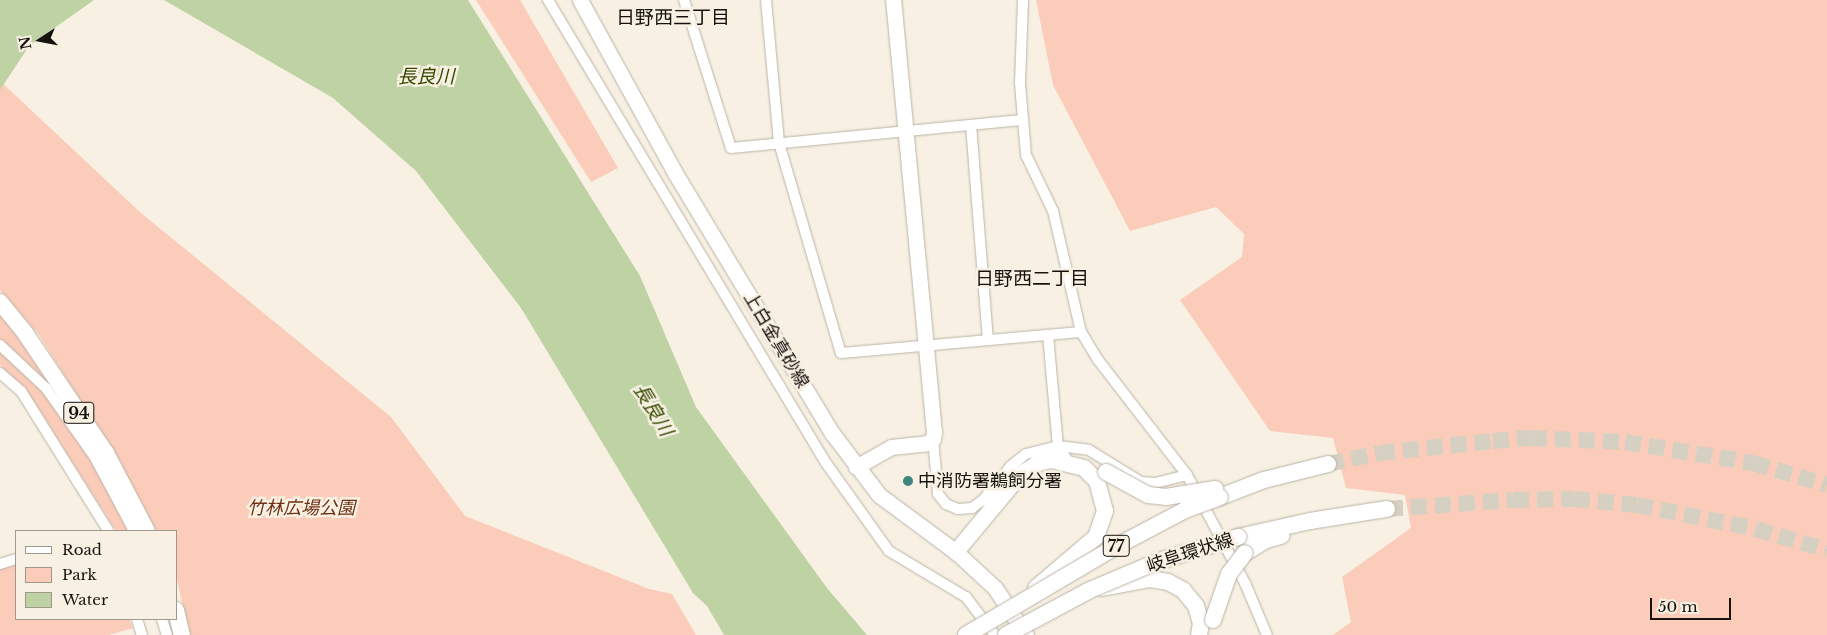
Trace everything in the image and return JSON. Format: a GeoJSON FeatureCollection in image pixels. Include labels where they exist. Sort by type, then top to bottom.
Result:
{"type":"FeatureCollection","features":[{"type":"Feature","properties":{"kind":"main road","name":"上白金真砂線"},"geometry":{"type":"LineString","coordinates":[[580,0],[675,172],[832,433],[856,467],[880,495],[904,516],[956,552],[995,588],[1026,635]]}},
{"type":"Feature","properties":{"kind":"main road"},"geometry":{"type":"LineString","coordinates":[[856,467],[891,447],[933,440],[893,0]]}},
{"type":"Feature","properties":{"kind":"main road","name":"94"},"geometry":{"type":"LineString","coordinates":[[0,302],[25,333],[106,453],[146,530]]}},
{"type":"Feature","properties":{"kind":"main road","name":"77"},"geometry":{"type":"LineString","coordinates":[[956,552],[1020,475],[1056,453],[1068,456],[1101,477],[1148,495],[1166,498],[1218,493]]}},
{"type":"Feature","properties":{"kind":"main road","name":"岐阜環状線"},"geometry":{"type":"LineString","coordinates":[[966,635],[1152,526],[1218,493],[1328,464]]}},
{"type":"Feature","properties":{"kind":"main road","name":"77"},"geometry":{"type":"LineString","coordinates":[[1018,604],[1096,537],[1105,511],[1101,477]]}},
{"type":"Feature","properties":{"kind":"main road","name":"岐阜環状線"},"geometry":{"type":"LineString","coordinates":[[1006,635],[1090,590],[1159,562],[1238,537],[1367,511],[1387,509]]}},
{"type":"Feature","properties":{"kind":"main road","name":"77"},"geometry":{"type":"LineString","coordinates":[[1205,628],[1229,574],[1245,553],[1266,540],[1367,511]]}},
{"type":"Feature","properties":{"kind":"main road","name":"77"},"geometry":{"type":"LineString","coordinates":[[1090,590],[1150,579],[1168,582],[1182,590],[1196,606],[1205,628]]}},
{"type":"Feature","properties":{"kind":"main road"},"geometry":{"type":"LineString","coordinates":[[178,618],[182,635]]}},
{"type":"Feature","properties":{"kind":"street"},"geometry":{"type":"LineString","coordinates":[[548,0],[826,463],[889,551],[966,597],[995,635]]}},
{"type":"Feature","properties":{"kind":"street"},"geometry":{"type":"LineString","coordinates":[[684,0],[731,148],[1022,120]]}},
{"type":"Feature","properties":{"kind":"street"},"geometry":{"type":"LineString","coordinates":[[766,0],[779,143],[840,353],[1081,332]]}},
{"type":"Feature","properties":{"kind":"street"},"geometry":{"type":"LineString","coordinates":[[1023,0],[1022,120],[1026,155],[1053,211],[1081,332],[1098,360],[1187,476],[1244,583],[1267,635]]}},
{"type":"Feature","properties":{"kind":"street"},"geometry":{"type":"LineString","coordinates":[[971,126],[988,340]]}},
{"type":"Feature","properties":{"kind":"street"},"geometry":{"type":"LineString","coordinates":[[1048,335],[1056,453]]}},
{"type":"Feature","properties":{"kind":"street"},"geometry":{"type":"LineString","coordinates":[[0,345],[46,388],[94,456],[133,530]]}},
{"type":"Feature","properties":{"kind":"street"},"geometry":{"type":"LineString","coordinates":[[0,373],[21,391],[106,530]]}},
{"type":"Feature","properties":{"kind":"street"},"geometry":{"type":"LineString","coordinates":[[933,440],[938,494],[946,504],[958,509],[972,508],[983,500],[1011,466],[1026,454],[1089,450],[1141,482],[1155,483],[1187,476]]}},
{"type":"Feature","properties":{"kind":"street"},"geometry":{"type":"LineString","coordinates":[[1,561],[15,559]]}},
{"type":"Feature","properties":{"kind":"street"},"geometry":{"type":"LineString","coordinates":[[137,620],[142,635]]}},
{"type":"Feature","properties":{"kind":"street"},"geometry":{"type":"LineString","coordinates":[[162,620],[167,635]]}},
{"type":"Feature","properties":{"kind":"green space"},"geometry":{"type":"Polygon","coordinates":[[[476,0],[520,0],[618,168],[591,182],[476,0]]]}},
{"type":"Feature","properties":{"kind":"green space"},"geometry":{"type":"Polygon","coordinates":[[[1036,0],[1827,0],[1827,635],[1333,635],[1351,622],[1342,577],[1411,528],[1405,495],[1346,488],[1333,438],[1270,431],[1180,300],[1242,257],[1244,234],[1216,207],[1130,231],[1053,85],[1036,0]]]}},
{"type":"Feature","properties":{"kind":"green space","name":"竹林広場公園"},"geometry":{"type":"Polygon","coordinates":[[[0,81],[141,213],[391,417],[465,516],[649,589],[672,594],[696,635],[189,635],[178,584],[178,530],[153,530],[115,456],[39,335],[0,290],[0,81]]]}},
{"type":"Feature","properties":{"kind":"green space"},"geometry":{"type":"Polygon","coordinates":[[[0,315],[18,336],[100,456],[140,530],[115,530],[35,403],[0,365],[0,315]]]}},
{"type":"Feature","properties":{"kind":"green space"},"geometry":{"type":"Polygon","coordinates":[[[15,564],[15,620],[129,620],[133,628],[109,635],[0,635],[0,569],[15,564]]]}},
{"type":"Feature","properties":{"kind":"water"},"geometry":{"type":"Polygon","coordinates":[[[0,0],[94,0],[29,46],[0,90],[0,0]]]}},
{"type":"Feature","properties":{"kind":"water","name":"長良川"},"geometry":{"type":"Polygon","coordinates":[[[164,0],[468,0],[640,276],[696,407],[827,588],[867,635],[724,635],[707,606],[693,593],[521,308],[416,171],[333,98],[164,0]]]}},
{"type":"Feature","properties":{"kind":"tunnel"},"geometry":{"type":"LineString","coordinates":[[1328,464],[1379,453],[1531,438],[1625,442],[1753,463],[1827,485]]}},
{"type":"Feature","properties":{"kind":"tunnel"},"geometry":{"type":"LineString","coordinates":[[1387,509],[1513,500],[1574,499],[1637,505],[1756,529],[1827,550]]}},
{"type":"Feature","properties":{"kind":"place","name":"中消防署鵜飼分署"},"geometry":{"type":"Point","coordinates":[908,481]}},
{"type":"Feature","properties":{"kind":"district","name":"日野西三丁目"},"geometry":{"type":"Point","coordinates":[673,18]}},
{"type":"Feature","properties":{"kind":"district","name":"日野西二丁目"},"geometry":{"type":"Point","coordinates":[1032,279]}}]}
